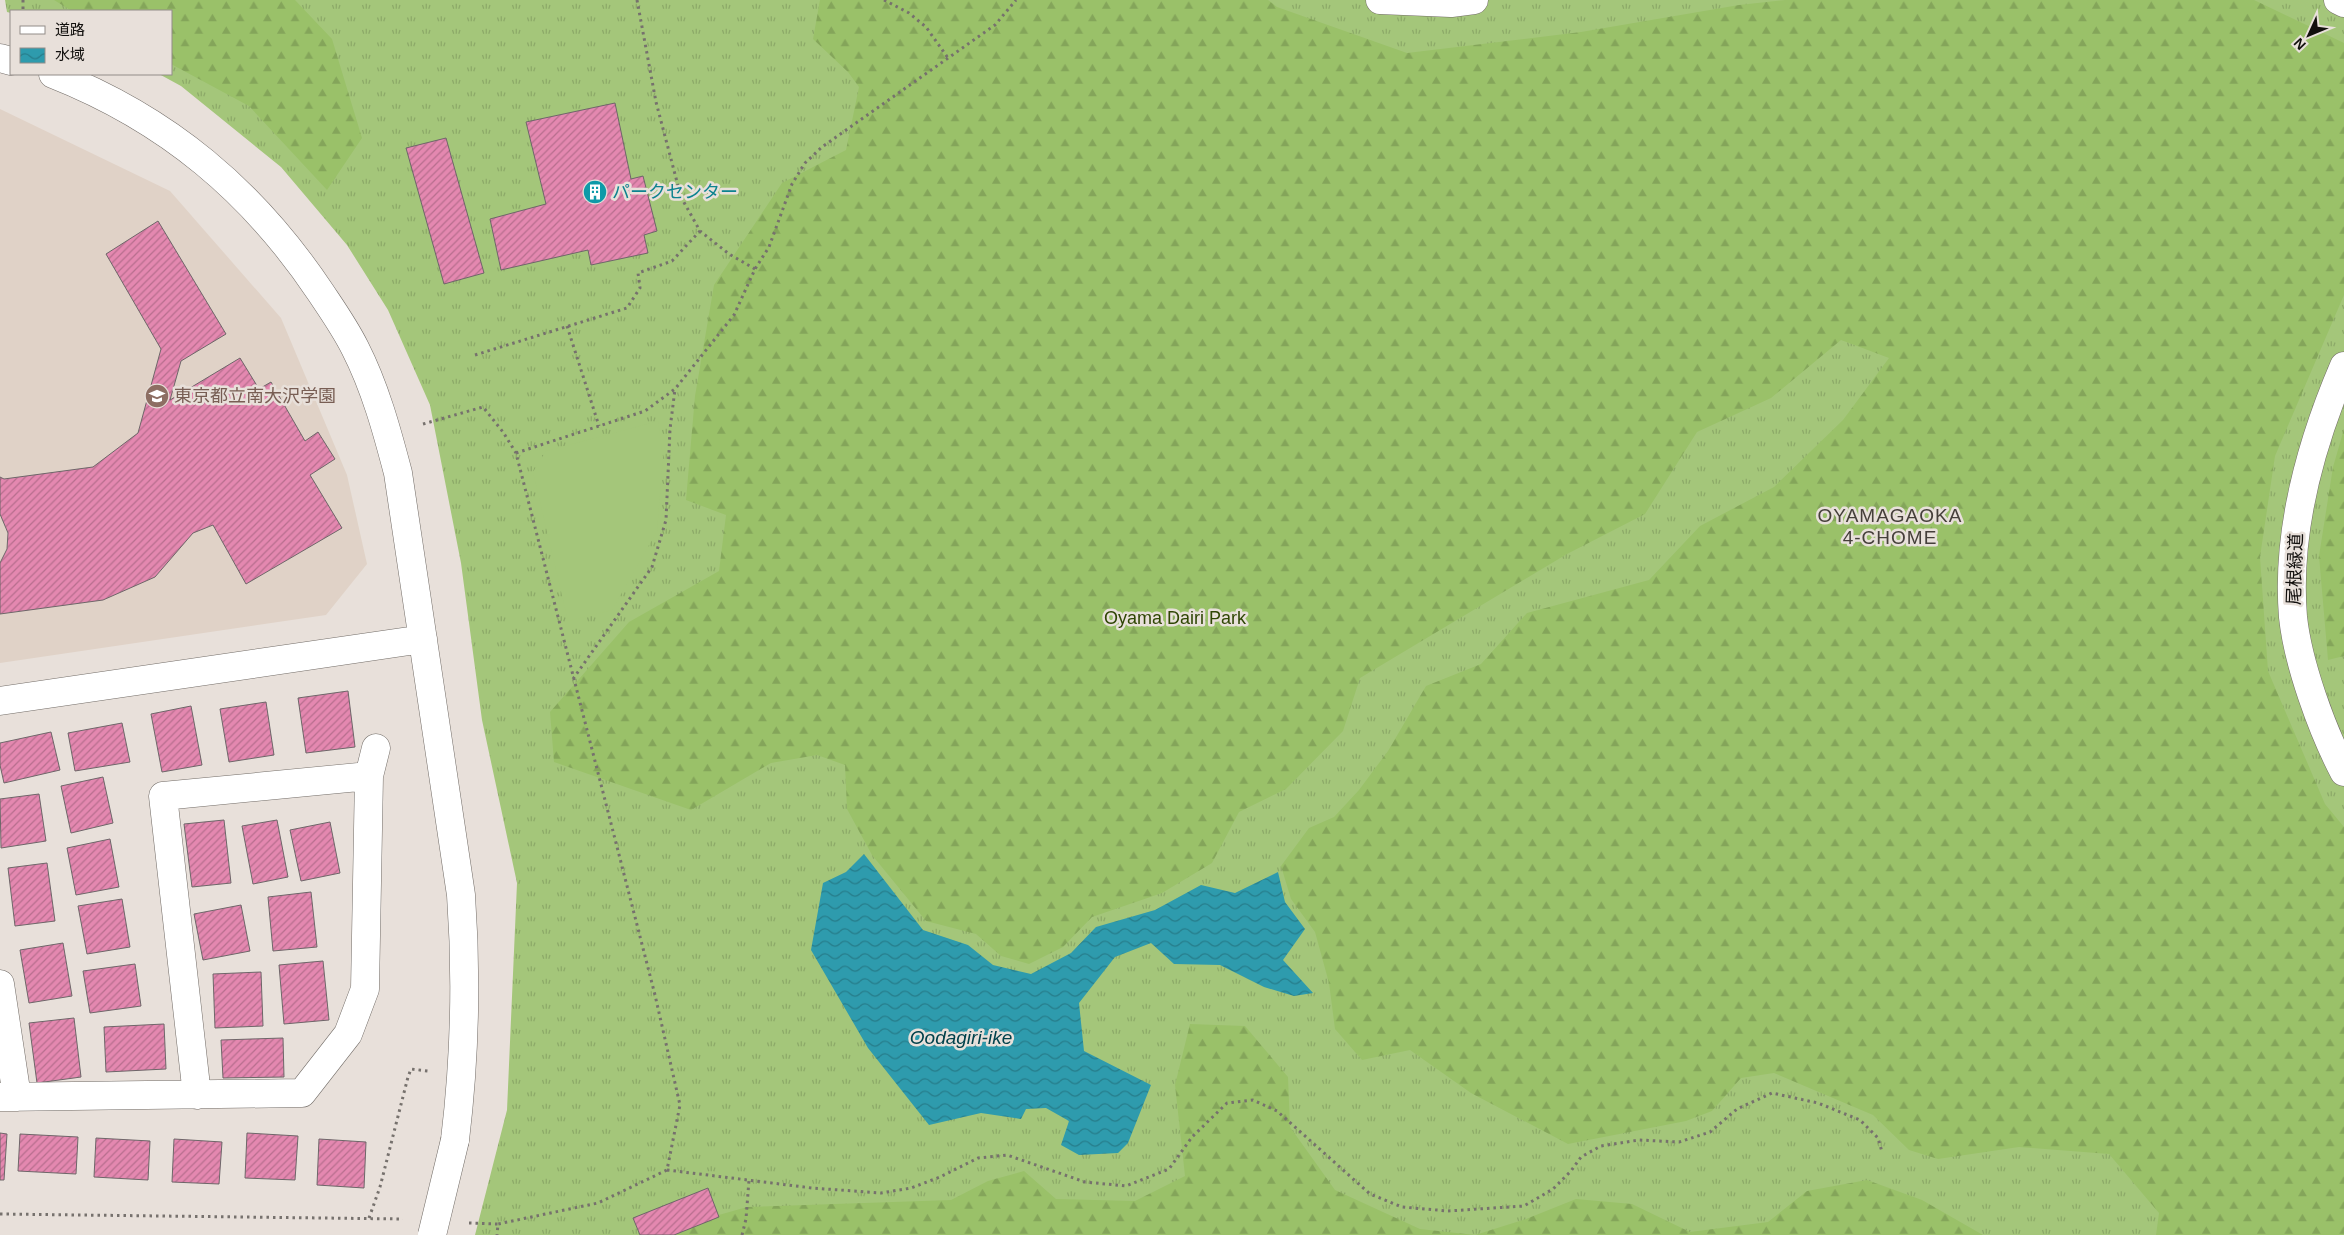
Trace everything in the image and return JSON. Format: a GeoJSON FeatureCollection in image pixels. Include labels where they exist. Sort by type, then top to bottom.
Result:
{"type":"FeatureCollection","features":[{"type":"Feature","properties":{"kind":"street"},"geometry":{"type":"LineString","coordinates":[[1380,0],[1451,3],[1474,0]]}},
{"type":"Feature","properties":{"kind":"street"},"geometry":{"type":"LineString","coordinates":[[2338,0],[2344,3]]}},
{"type":"Feature","properties":{"kind":"street"},"geometry":{"type":"LineString","coordinates":[[55,75],[116,102],[196,155],[235,187],[301,263],[340,321],[366,373],[387,430],[398,473],[462,895],[466,961],[463,1073],[455,1140],[432,1235]]}},
{"type":"Feature","properties":{"kind":"street","name":"尾根緑道"},"geometry":{"type":"LineString","coordinates":[[2344,366],[2325,411],[2304,488],[2296,534],[2294,617],[2302,660],[2315,702],[2331,748],[2344,772]]}},
{"type":"Feature","properties":{"kind":"street"},"geometry":{"type":"LineString","coordinates":[[0,701],[423,638]]}},
{"type":"Feature","properties":{"kind":"street"},"geometry":{"type":"LineString","coordinates":[[0,984],[8,1097],[302,1093],[348,1034],[365,990],[369,776],[376,748]]}},
{"type":"Feature","properties":{"kind":"street"},"geometry":{"type":"LineString","coordinates":[[197,1095],[163,796],[369,776]]}},
{"type":"Feature","properties":{"kind":"path"},"geometry":{"type":"LineString","coordinates":[[637,0],[656,102],[681,197],[700,231],[729,254],[755,269]]}},
{"type":"Feature","properties":{"kind":"path"},"geometry":{"type":"LineString","coordinates":[[884,0],[909,13],[926,27],[948,58]]}},
{"type":"Feature","properties":{"kind":"path"},"geometry":{"type":"LineString","coordinates":[[516,453],[645,411],[675,389],[734,315],[755,269],[769,247],[792,184],[806,163],[822,147],[995,25],[1016,0]]}},
{"type":"Feature","properties":{"kind":"path"},"geometry":{"type":"LineString","coordinates":[[475,355],[627,308],[640,288],[638,273],[672,260],[700,231]]}},
{"type":"Feature","properties":{"kind":"path"},"geometry":{"type":"LineString","coordinates":[[568,326],[599,426]]}},
{"type":"Feature","properties":{"kind":"path"},"geometry":{"type":"LineString","coordinates":[[572,679],[652,566],[666,520],[670,429],[675,389]]}},
{"type":"Feature","properties":{"kind":"path"},"geometry":{"type":"LineString","coordinates":[[422,424],[483,407],[503,432],[516,453],[572,679],[655,995],[680,1105],[667,1170]]}},
{"type":"Feature","properties":{"kind":"path"},"geometry":{"type":"LineString","coordinates":[[369,1218],[380,1187],[411,1069],[429,1071]]}},
{"type":"Feature","properties":{"kind":"path"},"geometry":{"type":"LineString","coordinates":[[468,1223],[498,1224],[598,1204],[667,1170],[812,1188],[881,1193],[918,1185],[940,1177],[978,1158],[1007,1155],[1085,1182],[1126,1186],[1169,1169],[1192,1137],[1227,1103],[1253,1100],[1276,1111],[1370,1194],[1402,1207],[1448,1212],[1524,1206],[1553,1189],[1571,1172],[1581,1157],[1601,1146],[1640,1140],[1679,1142],[1687,1140],[1710,1132],[1737,1109],[1772,1093],[1818,1102],[1860,1120],[1878,1138],[1882,1152]]}},
{"type":"Feature","properties":{"kind":"path"},"geometry":{"type":"LineString","coordinates":[[742,1235],[746,1218],[749,1180]]}},
{"type":"Feature","properties":{"kind":"path"},"geometry":{"type":"LineString","coordinates":[[0,1214],[409,1220]]}},
{"type":"Feature","properties":{"kind":"path"},"geometry":{"type":"LineString","coordinates":[[496,1235],[498,1224]]}},
{"type":"Feature","properties":{"kind":"shaded area","name":"東京都立南大沢学園"},"geometry":{"type":"Polygon","coordinates":[[[0,109],[170,191],[281,318],[347,475],[367,564],[326,615],[0,663],[0,109]]]}},
{"type":"Feature","properties":{"kind":"green space","name":"Oyama Dairi Park"},"geometry":{"type":"Polygon","coordinates":[[[5,0],[2344,0],[2344,1235],[475,1235],[507,1110],[517,883],[482,720],[461,563],[430,405],[388,310],[347,245],[281,167],[181,86],[161,75],[172,75],[172,10],[10,10],[10,13],[7,12],[5,0]]]}},
{"type":"Feature","properties":{"kind":"green space"},"geometry":{"type":"Polygon","coordinates":[[[54,0],[295,0],[332,39],[362,138],[327,190],[249,106],[172,65],[172,10],[70,10],[54,0]]]}},
{"type":"Feature","properties":{"kind":"green space","name":"Oyama Dairi Park"},"geometry":{"type":"Polygon","coordinates":[[[820,0],[1268,0],[1277,7],[1407,53],[1581,32],[1739,5],[1785,0],[2254,0],[2344,43],[2344,295],[2275,456],[2260,557],[2268,671],[2325,804],[2344,827],[2344,1235],[2156,1235],[2159,1213],[2109,1154],[2019,1147],[1938,1159],[1909,1150],[1873,1115],[1774,1073],[1741,1078],[1712,1111],[1686,1121],[1568,1144],[1471,1093],[1410,1050],[1362,1060],[1335,1029],[1329,983],[1315,932],[1291,899],[1281,866],[1309,828],[1334,817],[1359,790],[1388,751],[1426,686],[1481,664],[1527,613],[1649,580],[1700,526],[1774,487],[1843,420],[1889,358],[1841,340],[1771,398],[1697,432],[1645,514],[1567,554],[1360,678],[1343,731],[1286,789],[1239,812],[1212,863],[1162,893],[1092,917],[1063,947],[1029,964],[1001,956],[976,934],[926,921],[872,855],[847,809],[845,765],[817,755],[771,763],[691,810],[554,762],[550,712],[629,622],[719,571],[726,515],[686,500],[695,396],[714,285],[782,183],[846,150],[859,87],[848,72],[813,39],[820,0]]]}},
{"type":"Feature","properties":{"kind":"green space"},"geometry":{"type":"Polygon","coordinates":[[[658,421],[663,457],[657,531],[612,610],[568,621],[533,472],[546,451],[658,421]]]}},
{"type":"Feature","properties":{"kind":"green space"},"geometry":{"type":"Polygon","coordinates":[[[2344,429],[2344,656],[2328,660],[2319,556],[2333,467],[2344,429]]]}},
{"type":"Feature","properties":{"kind":"green space"},"geometry":{"type":"Polygon","coordinates":[[[1190,1024],[1245,1026],[1288,1077],[1290,1127],[1335,1190],[1420,1229],[1475,1235],[648,1235],[747,1207],[951,1200],[988,1181],[1024,1171],[1056,1199],[1135,1201],[1185,1176],[1175,1085],[1190,1024]]]}},
{"type":"Feature","properties":{"kind":"green space"},"geometry":{"type":"Polygon","coordinates":[[[1867,1180],[1922,1200],[1983,1235],[1475,1235],[1526,1219],[1576,1199],[1632,1204],[1690,1232],[1768,1222],[1807,1191],[1867,1180]]]}},
{"type":"Feature","properties":{"kind":"water","name":"Oodagiri-ike"},"geometry":{"type":"Polygon","coordinates":[[[864,854],[923,930],[968,945],[993,965],[1031,974],[1071,953],[1096,927],[1155,910],[1201,885],[1235,893],[1278,872],[1285,902],[1305,929],[1283,960],[1313,993],[1294,996],[1264,987],[1220,965],[1174,964],[1151,943],[1115,957],[1079,1003],[1084,1051],[1151,1085],[1128,1143],[1118,1153],[1079,1155],[1061,1145],[1069,1121],[1046,1108],[1026,1109],[1021,1119],[981,1113],[929,1125],[868,1048],[811,950],[823,883],[846,872],[864,854]]]}},
{"type":"Feature","properties":{"kind":"building","name":"パークセンター"},"geometry":{"type":"Polygon","coordinates":[[[615,103],[631,179],[643,176],[657,231],[644,235],[648,253],[591,265],[588,250],[501,270],[490,219],[546,204],[526,122],[615,103]]]}},
{"type":"Feature","properties":{"kind":"building"},"geometry":{"type":"Polygon","coordinates":[[[446,138],[484,273],[444,284],[406,148],[446,138]]]}},
{"type":"Feature","properties":{"kind":"building"},"geometry":{"type":"Polygon","coordinates":[[[158,221],[226,334],[181,361],[170,400],[240,358],[259,389],[271,382],[305,441],[318,432],[335,459],[310,475],[342,528],[246,584],[213,525],[193,533],[155,577],[103,600],[0,614],[0,563],[7,549],[8,533],[0,514],[0,477],[4,479],[93,467],[138,433],[161,349],[106,254],[158,221]]]}},
{"type":"Feature","properties":{"kind":"building"},"geometry":{"type":"Polygon","coordinates":[[[348,691],[355,747],[306,753],[298,698],[348,691]]]}},
{"type":"Feature","properties":{"kind":"building"},"geometry":{"type":"Polygon","coordinates":[[[266,702],[274,755],[229,762],[220,709],[266,702]]]}},
{"type":"Feature","properties":{"kind":"building"},"geometry":{"type":"Polygon","coordinates":[[[191,706],[202,765],[162,772],[151,714],[191,706]]]}},
{"type":"Feature","properties":{"kind":"building"},"geometry":{"type":"Polygon","coordinates":[[[122,723],[130,762],[75,771],[68,733],[122,723]]]}},
{"type":"Feature","properties":{"kind":"building"},"geometry":{"type":"Polygon","coordinates":[[[51,732],[60,770],[4,783],[0,765],[0,743],[51,732]]]}},
{"type":"Feature","properties":{"kind":"building"},"geometry":{"type":"Polygon","coordinates":[[[103,777],[113,823],[71,833],[61,786],[103,777]]]}},
{"type":"Feature","properties":{"kind":"building"},"geometry":{"type":"Polygon","coordinates":[[[39,794],[46,841],[1,848],[0,799],[39,794]]]}},
{"type":"Feature","properties":{"kind":"building"},"geometry":{"type":"Polygon","coordinates":[[[224,820],[231,883],[192,887],[184,824],[224,820]]]}},
{"type":"Feature","properties":{"kind":"building"},"geometry":{"type":"Polygon","coordinates":[[[277,820],[288,877],[253,884],[242,826],[277,820]]]}},
{"type":"Feature","properties":{"kind":"building"},"geometry":{"type":"Polygon","coordinates":[[[330,822],[340,873],[301,881],[290,830],[330,822]]]}},
{"type":"Feature","properties":{"kind":"building"},"geometry":{"type":"Polygon","coordinates":[[[110,839],[119,887],[76,895],[67,848],[110,839]]]}},
{"type":"Feature","properties":{"kind":"building"},"geometry":{"type":"Polygon","coordinates":[[[47,863],[55,921],[15,926],[8,868],[47,863]]]}},
{"type":"Feature","properties":{"kind":"building"},"geometry":{"type":"Polygon","coordinates":[[[311,892],[317,947],[273,951],[268,897],[311,892]]]}},
{"type":"Feature","properties":{"kind":"building"},"geometry":{"type":"Polygon","coordinates":[[[122,899],[130,947],[87,954],[78,906],[122,899]]]}},
{"type":"Feature","properties":{"kind":"building"},"geometry":{"type":"Polygon","coordinates":[[[241,905],[250,951],[203,960],[194,914],[241,905]]]}},
{"type":"Feature","properties":{"kind":"building"},"geometry":{"type":"Polygon","coordinates":[[[63,943],[72,996],[29,1003],[20,950],[63,943]]]}},
{"type":"Feature","properties":{"kind":"building"},"geometry":{"type":"Polygon","coordinates":[[[323,961],[329,1020],[284,1024],[279,965],[323,961]]]}},
{"type":"Feature","properties":{"kind":"building"},"geometry":{"type":"Polygon","coordinates":[[[135,964],[141,1006],[90,1013],[83,971],[135,964]]]}},
{"type":"Feature","properties":{"kind":"building"},"geometry":{"type":"Polygon","coordinates":[[[261,972],[263,1026],[215,1028],[213,974],[261,972]]]}},
{"type":"Feature","properties":{"kind":"building"},"geometry":{"type":"Polygon","coordinates":[[[74,1018],[81,1077],[37,1083],[29,1023],[74,1018]]]}},
{"type":"Feature","properties":{"kind":"building"},"geometry":{"type":"Polygon","coordinates":[[[164,1024],[166,1069],[106,1072],[104,1027],[164,1024]]]}},
{"type":"Feature","properties":{"kind":"building"},"geometry":{"type":"Polygon","coordinates":[[[283,1038],[284,1077],[223,1078],[221,1040],[283,1038]]]}},
{"type":"Feature","properties":{"kind":"building"},"geometry":{"type":"Polygon","coordinates":[[[0,1133],[7,1134],[4,1180],[0,1180],[0,1133]]]}},
{"type":"Feature","properties":{"kind":"building"},"geometry":{"type":"Polygon","coordinates":[[[247,1133],[298,1136],[295,1180],[245,1178],[247,1133]]]}},
{"type":"Feature","properties":{"kind":"building"},"geometry":{"type":"Polygon","coordinates":[[[20,1134],[78,1137],[76,1174],[18,1171],[20,1134]]]}},
{"type":"Feature","properties":{"kind":"building"},"geometry":{"type":"Polygon","coordinates":[[[96,1138],[150,1141],[148,1180],[94,1177],[96,1138]]]}},
{"type":"Feature","properties":{"kind":"building"},"geometry":{"type":"Polygon","coordinates":[[[174,1139],[222,1142],[219,1184],[172,1182],[174,1139]]]}},
{"type":"Feature","properties":{"kind":"building"},"geometry":{"type":"Polygon","coordinates":[[[319,1139],[366,1142],[364,1188],[317,1185],[319,1139]]]}},
{"type":"Feature","properties":{"kind":"building"},"geometry":{"type":"Polygon","coordinates":[[[708,1188],[719,1217],[674,1235],[640,1235],[633,1218],[708,1188]]]}},
{"type":"Feature","properties":{"kind":"place","name":"パークセンター"},"geometry":{"type":"Point","coordinates":[595,192]}},
{"type":"Feature","properties":{"kind":"place","name":"東京都立南大沢学園"},"geometry":{"type":"Point","coordinates":[157,396]}},
{"type":"Feature","properties":{"kind":"district","name":"OYAMAGAOKA 4-CHOME"},"geometry":{"type":"Point","coordinates":[1890,526]}}]}
